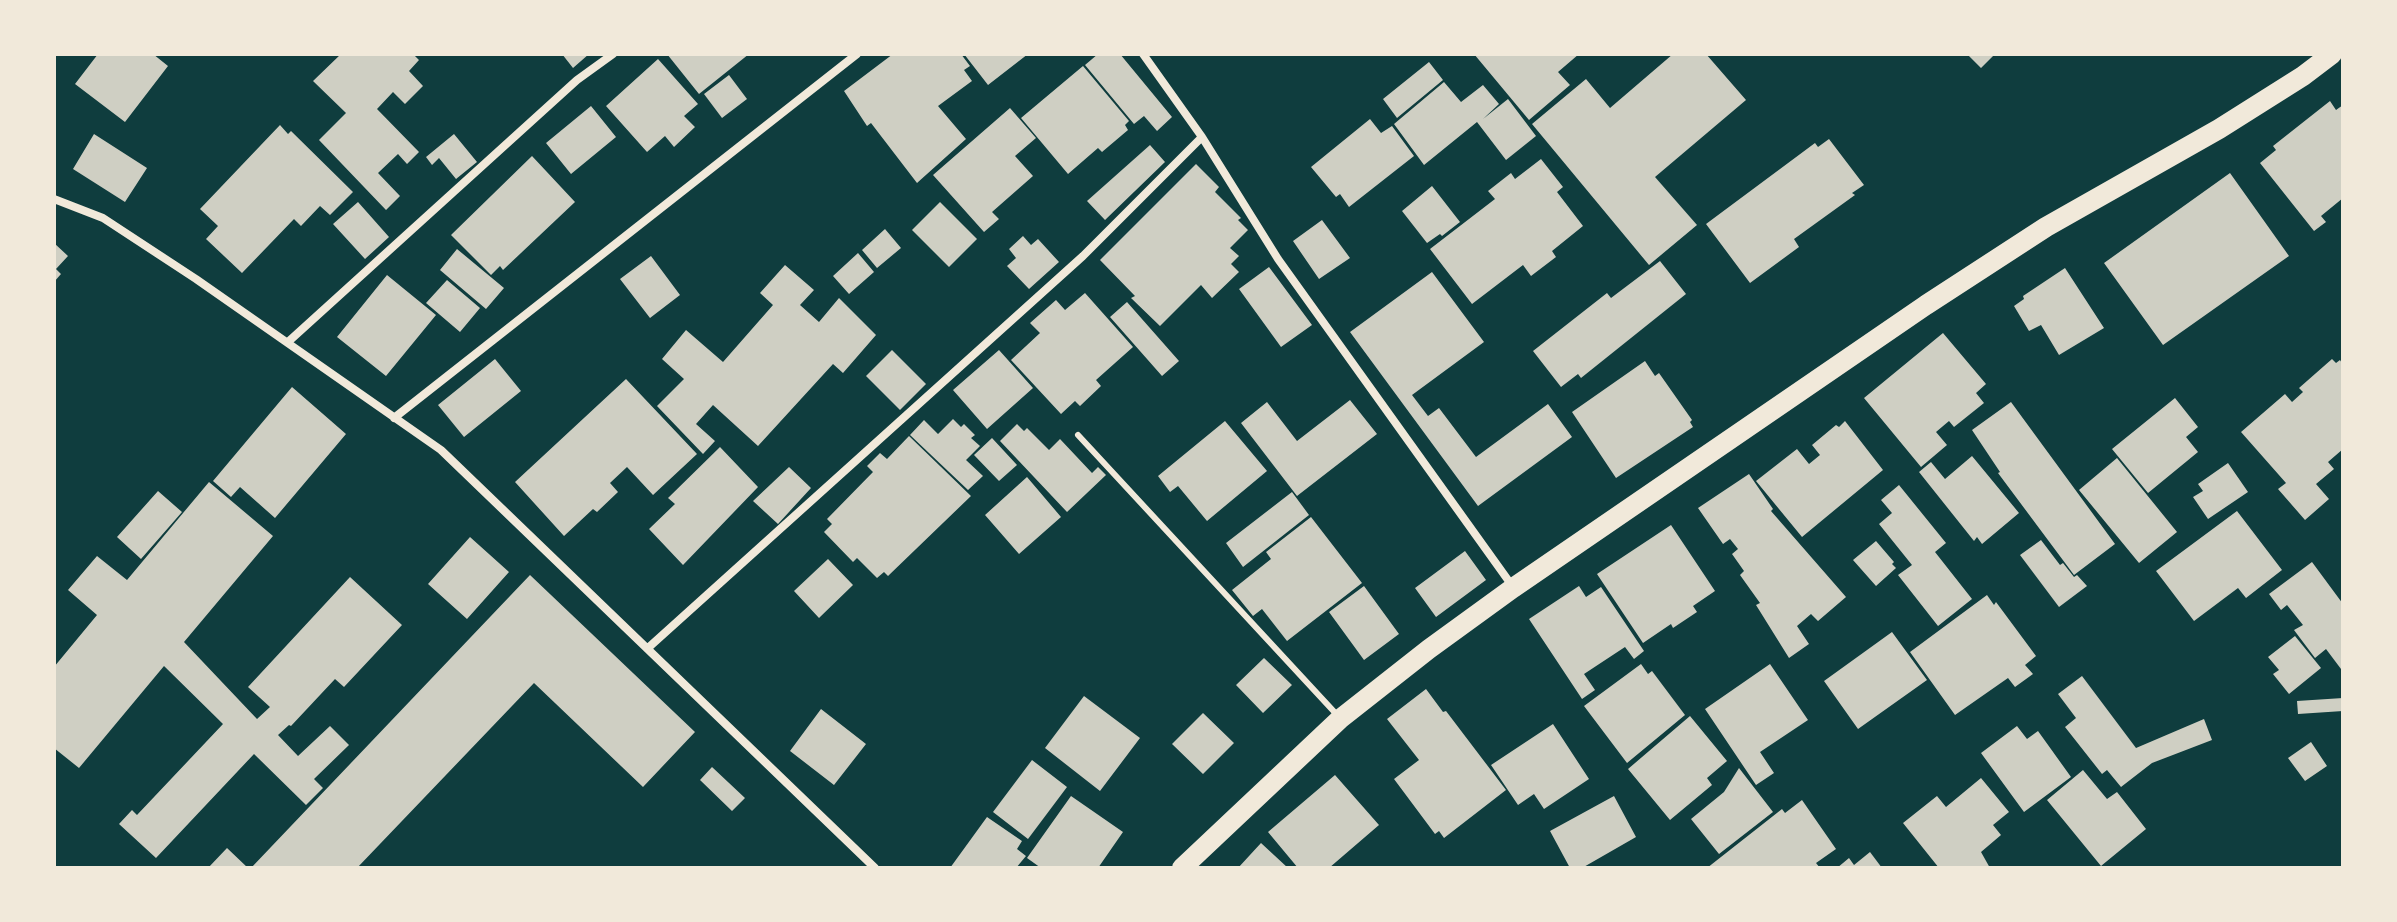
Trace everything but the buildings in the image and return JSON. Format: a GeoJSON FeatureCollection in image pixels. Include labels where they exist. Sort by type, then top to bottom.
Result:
{"type":"FeatureCollection","features":[{"type":"Feature","properties":{"kind":"main road"},"geometry":{"type":"LineString","coordinates":[[1182,868],[1340,719],[1513,588],[1926,305],[2046,227],[2219,129],[2332,54]]}},
{"type":"Feature","properties":{"kind":"street"},"geometry":{"type":"LineString","coordinates":[[288,342],[577,80],[613,54]]}},
{"type":"Feature","properties":{"kind":"street"},"geometry":{"type":"LineString","coordinates":[[394,418],[857,54]]}},
{"type":"Feature","properties":{"kind":"street"},"geometry":{"type":"LineString","coordinates":[[1143,54],[1202,137],[1278,259],[1513,588]]}},
{"type":"Feature","properties":{"kind":"street"},"geometry":{"type":"LineString","coordinates":[[648,648],[1083,256],[1202,137]]}},
{"type":"Feature","properties":{"kind":"street"},"geometry":{"type":"LineString","coordinates":[[54,199],[103,218],[288,342],[441,450],[875,868]]}},
{"type":"Feature","properties":{"kind":"lane"},"geometry":{"type":"LineString","coordinates":[[1078,435],[1340,719]]}}]}
